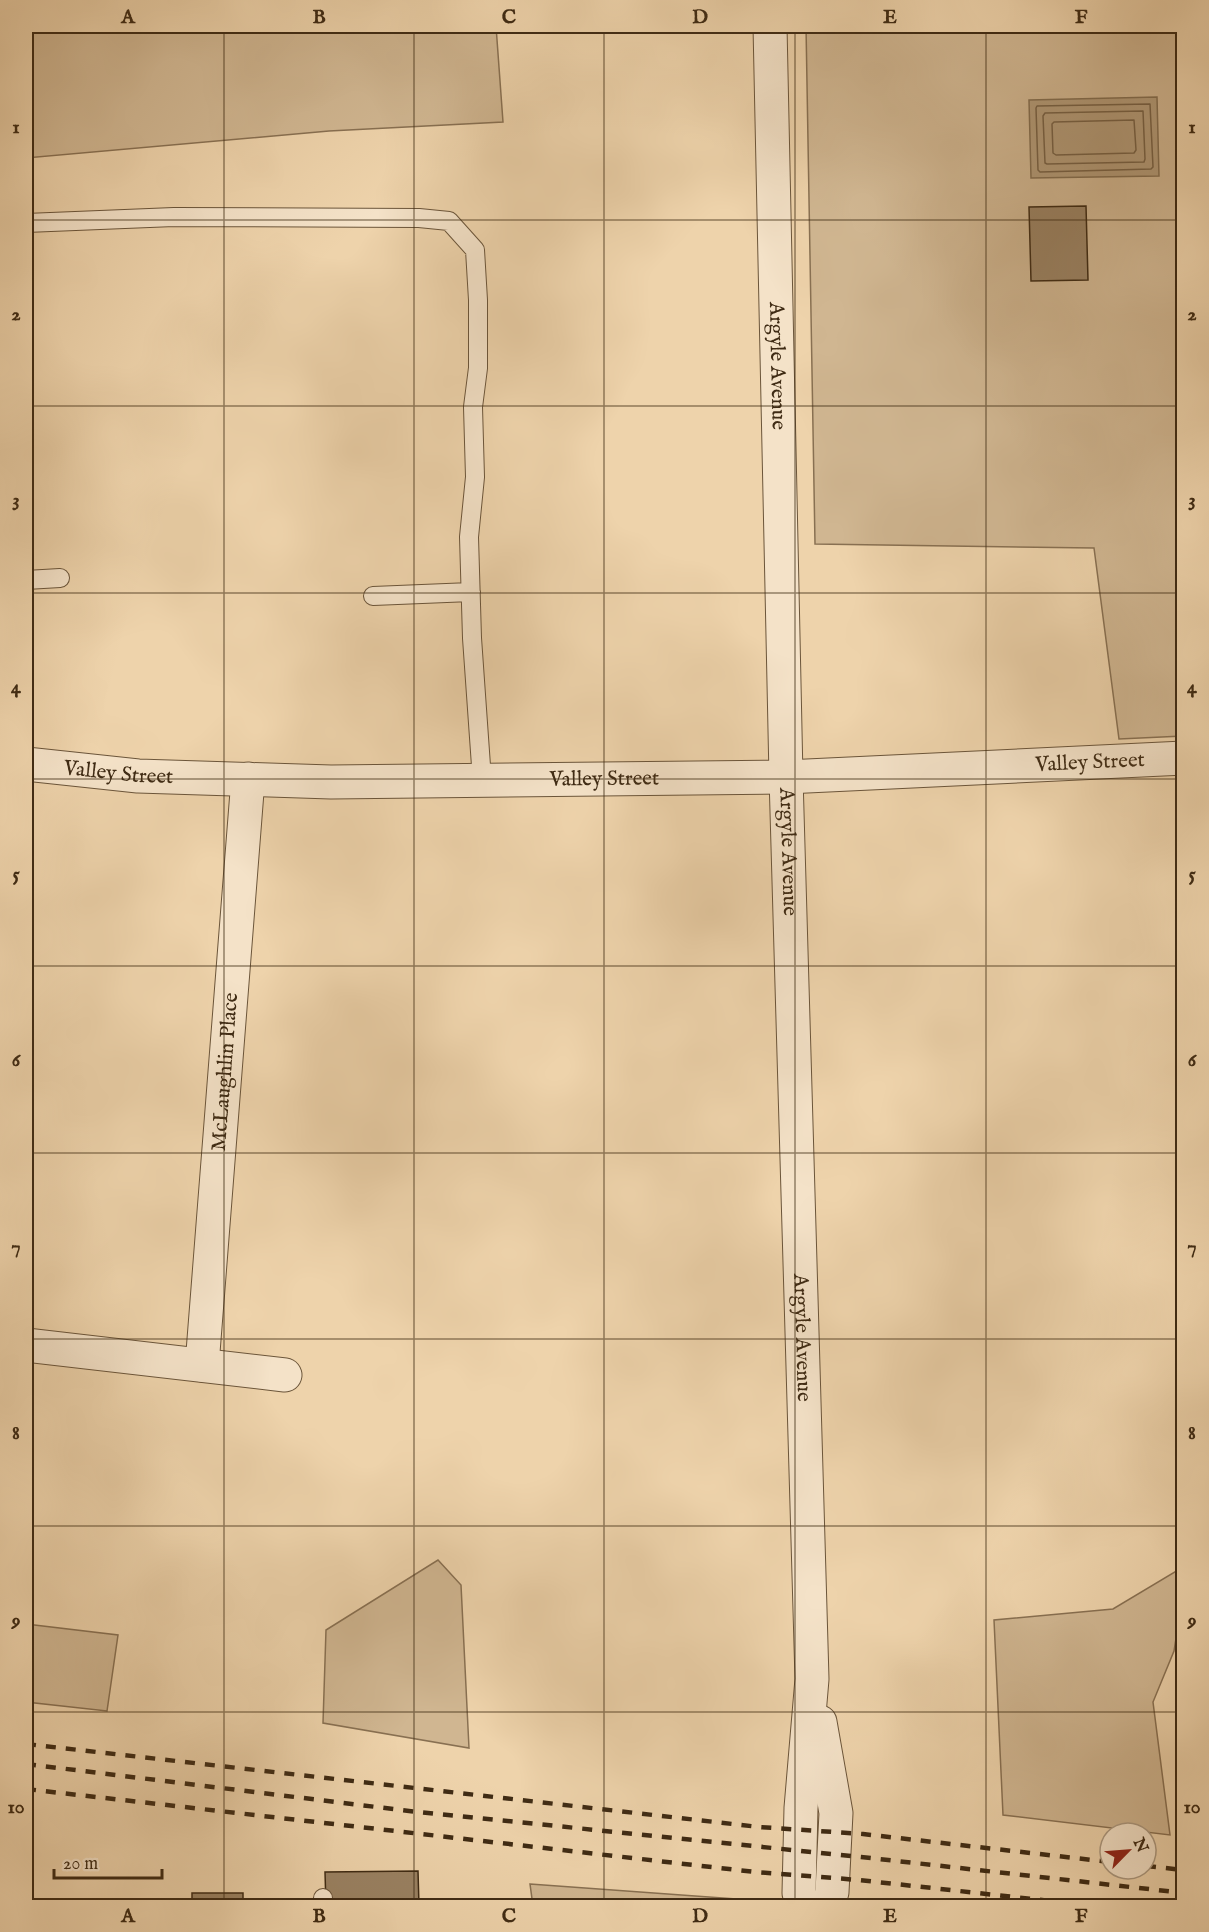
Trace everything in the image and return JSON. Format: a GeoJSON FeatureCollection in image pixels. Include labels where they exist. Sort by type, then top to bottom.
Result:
{"type":"FeatureCollection","features":[{"type":"Feature","properties":{"kind":"street","name":"Argyle Avenue"},"geometry":{"type":"LineString","coordinates":[[770,26],[786,777],[812,1679],[801,1808],[800,1893],[803,1906]]}},
{"type":"Feature","properties":{"kind":"street","name":"Valley Street"},"geometry":{"type":"LineString","coordinates":[[26,764],[138,776],[331,782],[786,777],[1184,758]]}},
{"type":"Feature","properties":{"kind":"street","name":"McLaughlin Place"},"geometry":{"type":"LineString","coordinates":[[202,1365],[248,779]]}},
{"type":"Feature","properties":{"kind":"street"},"geometry":{"type":"LineString","coordinates":[[26,1345],[285,1375]]}},
{"type":"Feature","properties":{"kind":"street","name":"Argyle Avenue"},"geometry":{"type":"LineString","coordinates":[[812,1679],[836,1812],[832,1892],[828,1906]]}},
{"type":"Feature","properties":{"kind":"lane"},"geometry":{"type":"LineString","coordinates":[[26,223],[174,217],[419,218],[449,222],[475,250],[478,368],[473,407],[475,477],[469,537],[482,780]]}},
{"type":"Feature","properties":{"kind":"lane"},"geometry":{"type":"LineString","coordinates":[[26,580],[60,578]]}},
{"type":"Feature","properties":{"kind":"lane"},"geometry":{"type":"LineString","coordinates":[[373,596],[471,592]]}},
{"type":"Feature","properties":{"kind":"shaded area"},"geometry":{"type":"Polygon","coordinates":[[[26,26],[496,26],[503,122],[329,131],[26,158],[26,26]]]}},
{"type":"Feature","properties":{"kind":"shaded area"},"geometry":{"type":"Polygon","coordinates":[[[806,26],[1183,26],[1183,736],[1119,739],[1094,548],[815,544],[806,26]]]}},
{"type":"Feature","properties":{"kind":"shaded area"},"geometry":{"type":"Polygon","coordinates":[[[438,1560],[461,1585],[469,1748],[323,1723],[326,1630],[438,1560]]]}},
{"type":"Feature","properties":{"kind":"shaded area"},"geometry":{"type":"Polygon","coordinates":[[[1183,1567],[1183,1593],[1174,1651],[1153,1702],[1170,1835],[1158,1834],[1158,1821],[1098,1821],[1098,1826],[1003,1815],[994,1620],[1113,1609],[1183,1567]]]}},
{"type":"Feature","properties":{"kind":"shaded area"},"geometry":{"type":"Polygon","coordinates":[[[26,1624],[118,1635],[107,1711],[26,1702],[26,1624]]]}},
{"type":"Feature","properties":{"kind":"shaded area"},"geometry":{"type":"Polygon","coordinates":[[[530,1884],[779,1902],[779,1906],[533,1906],[530,1884]]]}},
{"type":"Feature","properties":{"kind":"water"},"geometry":{"type":"Polygon","coordinates":[[[1157,97],[1159,176],[1031,178],[1029,100],[1157,97]]]}},
{"type":"Feature","properties":{"kind":"building"},"geometry":{"type":"Polygon","coordinates":[[[1086,206],[1088,280],[1031,281],[1029,207],[1086,206]]]}},
{"type":"Feature","properties":{"kind":"building"},"geometry":{"type":"Polygon","coordinates":[[[418,1871],[419,1906],[326,1906],[325,1872],[418,1871]]]}},
{"type":"Feature","properties":{"kind":"building"},"geometry":{"type":"Polygon","coordinates":[[[192,1893],[243,1893],[243,1900],[308,1900],[308,1906],[192,1906],[192,1893]]]}},
{"type":"Feature","properties":{"kind":"railway"},"geometry":{"type":"LineString","coordinates":[[26,1744],[759,1827],[863,1834],[1098,1861]]}},
{"type":"Feature","properties":{"kind":"railway"},"geometry":{"type":"LineString","coordinates":[[26,1764],[409,1811],[861,1857],[1184,1893]]}},
{"type":"Feature","properties":{"kind":"railway"},"geometry":{"type":"LineString","coordinates":[[26,1789],[755,1872],[859,1880],[1096,1906]]}},
{"type":"Feature","properties":{"kind":"railway"},"geometry":{"type":"LineString","coordinates":[[1158,1867],[1184,1870]]}}]}
